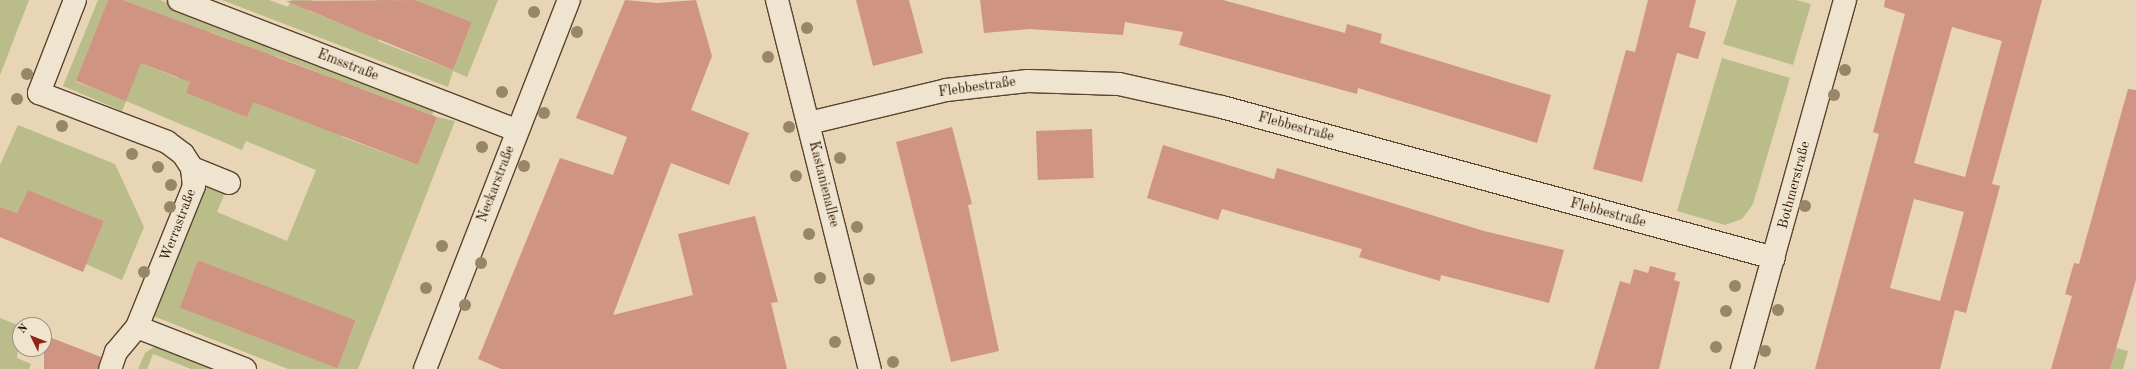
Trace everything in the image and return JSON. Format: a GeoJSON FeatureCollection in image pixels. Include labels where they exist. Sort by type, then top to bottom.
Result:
{"type":"FeatureCollection","features":[{"type":"Feature","properties":{"kind":"street","name":"Werrastraße"},"geometry":{"type":"LineString","coordinates":[[75,0],[39,93],[167,142],[183,154],[192,168],[194,186],[137,328],[116,352],[110,369]]}},
{"type":"Feature","properties":{"kind":"street","name":"Emsstraße"},"geometry":{"type":"LineString","coordinates":[[179,0],[516,130]]}},
{"type":"Feature","properties":{"kind":"street","name":"Neckarstraße"},"geometry":{"type":"LineString","coordinates":[[425,369],[516,130],[568,0]]}},
{"type":"Feature","properties":{"kind":"street","name":"Kastanienallee"},"geometry":{"type":"LineString","coordinates":[[777,0],[870,369]]}},
{"type":"Feature","properties":{"kind":"street","name":"Bothmerstraße"},"geometry":{"type":"LineString","coordinates":[[1742,369],[1845,0]]}},
{"type":"Feature","properties":{"kind":"street","name":"Flebbestraße"},"geometry":{"type":"LineString","coordinates":[[809,123],[946,90],[1028,81],[1119,84],[1222,107],[1774,258]]}},
{"type":"Feature","properties":{"kind":"street"},"geometry":{"type":"LineString","coordinates":[[192,168],[229,183]]}},
{"type":"Feature","properties":{"kind":"street"},"geometry":{"type":"LineString","coordinates":[[137,328],[245,369]]}},
{"type":"Feature","properties":{"kind":"green space"},"geometry":{"type":"Polygon","coordinates":[[[0,0],[29,0],[0,75],[0,0]]]}},
{"type":"Feature","properties":{"kind":"green space"},"geometry":{"type":"Polygon","coordinates":[[[98,0],[108,0],[76,82],[126,100],[136,53],[146,65],[178,78],[198,28],[123,0],[160,0],[436,106],[432,115],[360,88],[342,137],[418,165],[437,117],[455,121],[358,369],[288,369],[143,312],[192,168],[229,183],[217,212],[287,241],[316,170],[246,141],[242,150],[126,101],[122,111],[63,86],[98,0]],[[210,32],[186,93],[209,102],[271,56],[210,32]],[[276,56],[258,104],[316,126],[335,79],[276,56]],[[198,260],[180,307],[240,331],[257,283],[198,260]],[[280,292],[337,368],[356,321],[280,292]]]}},
{"type":"Feature","properties":{"kind":"green space"},"geometry":{"type":"Polygon","coordinates":[[[222,0],[269,0],[288,7],[291,0],[313,0],[309,11],[362,32],[375,0],[394,0],[378,41],[453,70],[472,22],[415,0],[498,0],[467,77],[453,71],[448,87],[222,0]]]}},
{"type":"Feature","properties":{"kind":"green space"},"geometry":{"type":"Polygon","coordinates":[[[1737,0],[1796,0],[1811,4],[1793,65],[1723,44],[1737,0]]]}},
{"type":"Feature","properties":{"kind":"green space"},"geometry":{"type":"Polygon","coordinates":[[[1722,58],[1790,78],[1753,204],[1742,219],[1725,225],[1677,211],[1722,58]]]}},
{"type":"Feature","properties":{"kind":"green space"},"geometry":{"type":"Polygon","coordinates":[[[18,125],[115,164],[144,227],[122,280],[86,264],[104,221],[28,190],[17,213],[0,207],[0,165],[18,125]]]}},
{"type":"Feature","properties":{"kind":"green space"},"geometry":{"type":"Polygon","coordinates":[[[0,318],[12,323],[12,357],[17,357],[31,364],[29,369],[0,369],[0,318]]]}},
{"type":"Feature","properties":{"kind":"green space"},"geometry":{"type":"Polygon","coordinates":[[[157,345],[226,369],[191,369],[153,354],[147,369],[138,369],[145,353],[157,345]]]}},
{"type":"Feature","properties":{"kind":"green space"},"geometry":{"type":"Polygon","coordinates":[[[2116,348],[2128,351],[2123,369],[2110,369],[2116,348]]]}},
{"type":"Feature","properties":{"kind":"building"},"geometry":{"type":"Polygon","coordinates":[[[108,0],[123,0],[437,117],[418,165],[253,102],[247,117],[186,93],[190,82],[141,63],[126,101],[76,81],[108,0]]]}},
{"type":"Feature","properties":{"kind":"building"},"geometry":{"type":"Polygon","coordinates":[[[415,0],[472,22],[453,70],[286,1],[415,0]]]}},
{"type":"Feature","properties":{"kind":"building"},"geometry":{"type":"Polygon","coordinates":[[[625,0],[657,3],[696,0],[712,56],[691,110],[749,133],[729,185],[671,163],[613,315],[693,295],[678,234],[755,216],[778,302],[771,303],[787,369],[501,369],[478,359],[560,158],[613,175],[627,137],[576,118],[625,0]]]}},
{"type":"Feature","properties":{"kind":"building"},"geometry":{"type":"Polygon","coordinates":[[[856,0],[909,0],[923,53],[873,66],[856,0]]]}},
{"type":"Feature","properties":{"kind":"building"},"geometry":{"type":"Polygon","coordinates":[[[980,0],[1223,0],[1345,33],[1347,24],[1382,34],[1380,43],[1551,95],[1537,143],[1358,88],[1357,94],[1179,45],[1183,32],[1125,22],[1123,35],[1029,29],[984,33],[980,0]]]}},
{"type":"Feature","properties":{"kind":"building"},"geometry":{"type":"Polygon","coordinates":[[[1648,0],[1696,0],[1689,27],[1706,32],[1698,59],[1677,53],[1642,182],[1593,169],[1626,50],[1635,52],[1648,0]]]}},
{"type":"Feature","properties":{"kind":"building"},"geometry":{"type":"Polygon","coordinates":[[[1885,0],[2042,0],[1992,184],[2000,186],[1966,313],[1955,310],[1940,369],[1815,369],[1879,134],[1873,132],[1905,14],[1884,7],[1885,0]],[[1952,27],[1914,163],[1965,177],[2002,41],[1952,27]],[[1914,199],[1890,288],[1940,301],[1964,212],[1914,199]]]}},
{"type":"Feature","properties":{"kind":"building"},"geometry":{"type":"Polygon","coordinates":[[[2128,89],[2136,90],[2136,280],[2110,369],[2051,369],[2072,296],[2065,294],[2074,263],[2079,264],[2128,89]]]}},
{"type":"Feature","properties":{"kind":"building"},"geometry":{"type":"Polygon","coordinates":[[[952,127],[972,204],[968,205],[999,351],[951,362],[896,142],[952,127]]]}},
{"type":"Feature","properties":{"kind":"building"},"geometry":{"type":"Polygon","coordinates":[[[1092,129],[1094,178],[1038,180],[1036,131],[1092,129]]]}},
{"type":"Feature","properties":{"kind":"building"},"geometry":{"type":"Polygon","coordinates":[[[1163,145],[1274,179],[1277,168],[1484,231],[1564,250],[1549,303],[1441,275],[1440,281],[1359,257],[1362,249],[1222,209],[1218,220],[1147,198],[1163,145]]]}},
{"type":"Feature","properties":{"kind":"building"},"geometry":{"type":"Polygon","coordinates":[[[28,190],[104,221],[83,272],[0,237],[0,207],[17,213],[28,190]]]}},
{"type":"Feature","properties":{"kind":"building"},"geometry":{"type":"Polygon","coordinates":[[[198,260],[356,321],[337,368],[180,308],[198,260]]]}},
{"type":"Feature","properties":{"kind":"building"},"geometry":{"type":"Polygon","coordinates":[[[1650,266],[1676,273],[1674,280],[1680,282],[1659,369],[1594,369],[1620,281],[1630,284],[1634,269],[1648,273],[1650,266]]]}},
{"type":"Feature","properties":{"kind":"building"},"geometry":{"type":"Polygon","coordinates":[[[52,338],[101,357],[98,369],[44,369],[44,357],[52,357],[52,338]]]}}]}
